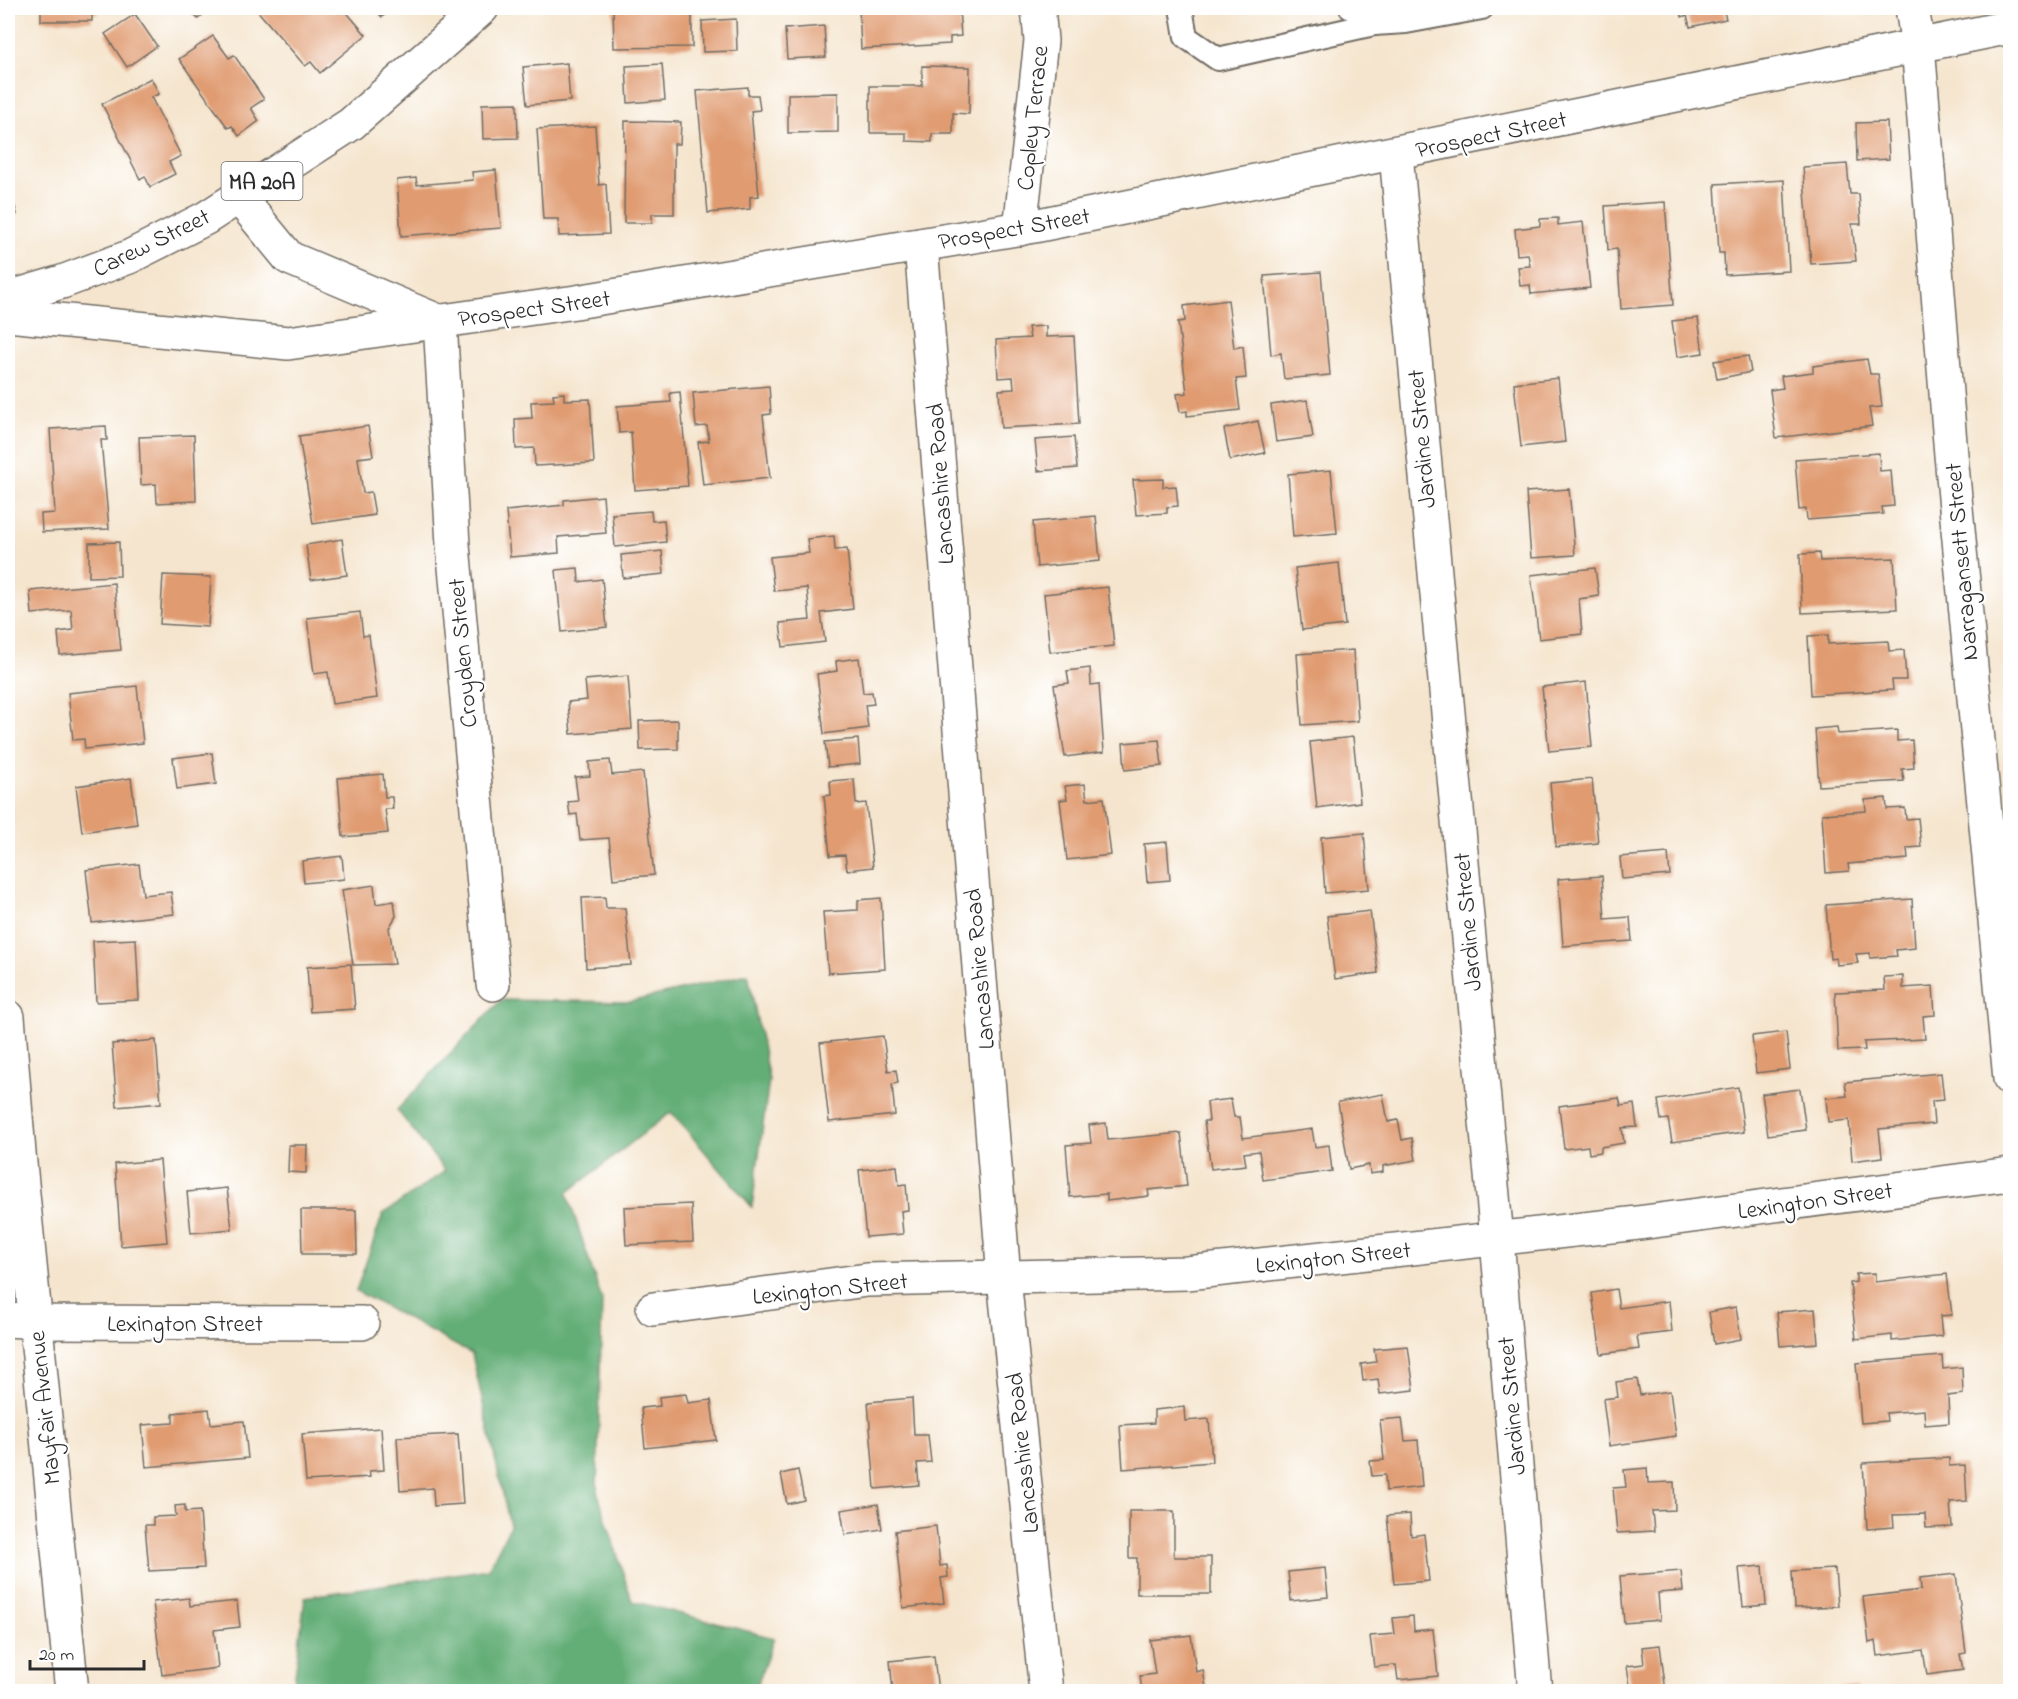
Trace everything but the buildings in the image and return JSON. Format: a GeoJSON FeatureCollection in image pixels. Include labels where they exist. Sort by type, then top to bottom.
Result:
{"type":"FeatureCollection","features":[{"type":"Feature","properties":{"kind":"street","name":"Carew Street"},"geometry":{"type":"LineString","coordinates":[[8,298],[62,282],[129,257],[206,218],[351,124],[482,8]]}},
{"type":"Feature","properties":{"kind":"street","name":"Copley Terrace"},"geometry":{"type":"LineString","coordinates":[[1020,229],[1041,41],[1038,8]]}},
{"type":"Feature","properties":{"kind":"street","name":"Narragansett Street"},"geometry":{"type":"LineString","coordinates":[[1912,8],[1918,45],[1951,455],[2010,1079]]}},
{"type":"Feature","properties":{"kind":"street","name":"Prospect Street"},"geometry":{"type":"LineString","coordinates":[[8,315],[288,343],[587,301],[1020,229],[2010,27]]}},
{"type":"Feature","properties":{"kind":"street","name":"Jardine Street"},"geometry":{"type":"LineString","coordinates":[[1396,153],[1497,1239],[1535,1692]]}},
{"type":"Feature","properties":{"kind":"street"},"geometry":{"type":"LineString","coordinates":[[238,196],[289,258],[440,321]]}},
{"type":"Feature","properties":{"kind":"street","name":"Lancashire Road"},"geometry":{"type":"LineString","coordinates":[[921,245],[1005,1278],[1046,1692]]}},
{"type":"Feature","properties":{"kind":"street","name":"Croyden Street"},"geometry":{"type":"LineString","coordinates":[[440,321],[453,545],[493,984]]}},
{"type":"Feature","properties":{"kind":"street","name":"Mayfair Avenue"},"geometry":{"type":"LineString","coordinates":[[8,1017],[22,1321],[72,1692]]}},
{"type":"Feature","properties":{"kind":"street","name":"Lexington Street"},"geometry":{"type":"LineString","coordinates":[[652,1309],[867,1280],[1187,1273],[1638,1223],[2010,1174]]}},
{"type":"Feature","properties":{"kind":"street","name":"Lexington Street"},"geometry":{"type":"LineString","coordinates":[[22,1321],[362,1323]]}},
{"type":"Feature","properties":{"kind":"lane"},"geometry":{"type":"LineString","coordinates":[[1181,8],[1186,38],[1218,59],[1374,24],[1406,22],[1482,8]]}},
{"type":"Feature","properties":{"kind":"lane"},"geometry":{"type":"LineString","coordinates":[[1351,8],[1374,24]]}},
{"type":"Feature","properties":{"kind":"green space"},"geometry":{"type":"Polygon","coordinates":[[[748,974],[769,1080],[752,1207],[671,1112],[567,1193],[602,1300],[597,1491],[632,1601],[774,1638],[755,1691],[293,1691],[305,1597],[488,1569],[510,1526],[472,1354],[356,1291],[383,1214],[445,1171],[397,1110],[501,1000],[629,1002],[748,974]]]}}]}
